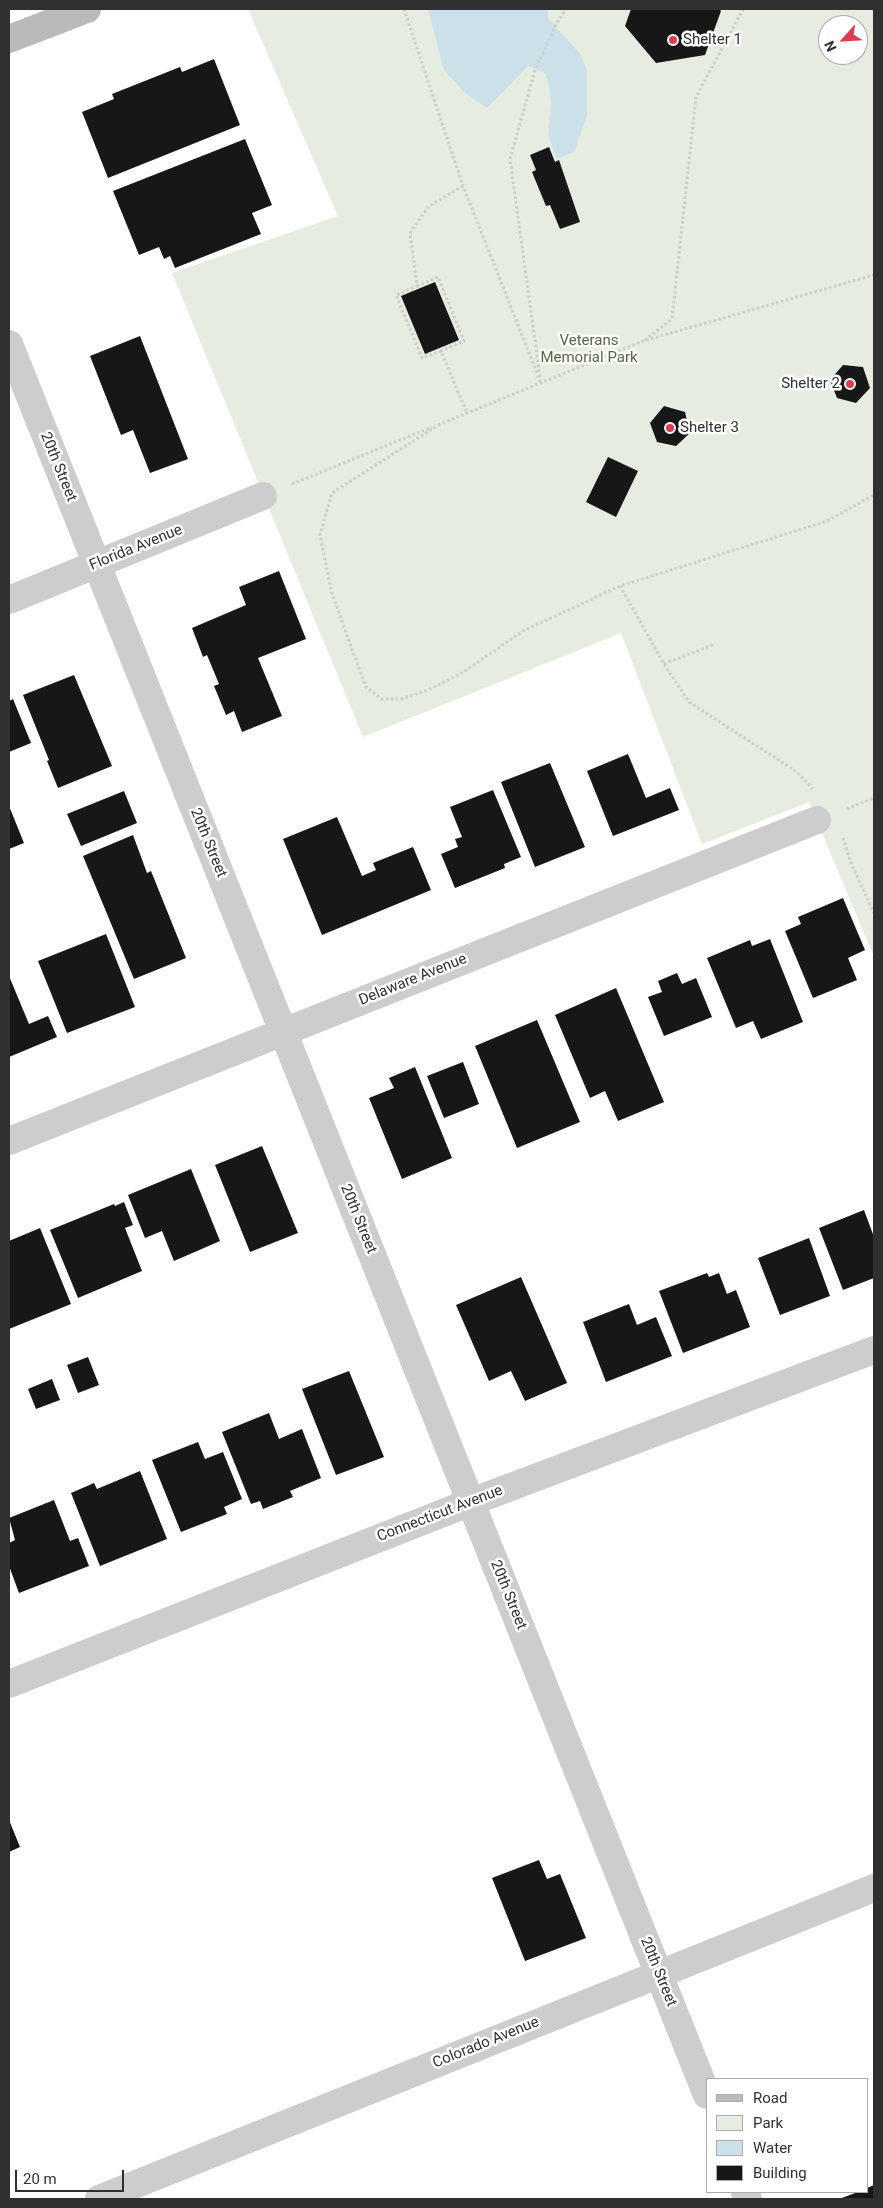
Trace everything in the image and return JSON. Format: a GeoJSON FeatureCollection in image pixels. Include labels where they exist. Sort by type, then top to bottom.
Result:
{"type":"FeatureCollection","features":[{"type":"Feature","properties":{"kind":"main road"},"geometry":{"type":"LineString","coordinates":[[9,39],[87,9]]}},
{"type":"Feature","properties":{"kind":"street","name":"20th Street"},"geometry":{"type":"LineString","coordinates":[[9,344],[706,2093]]}},
{"type":"Feature","properties":{"kind":"street","name":"Florida Avenue"},"geometry":{"type":"LineString","coordinates":[[9,600],[264,496]]}},
{"type":"Feature","properties":{"kind":"street","name":"Delaware Avenue"},"geometry":{"type":"LineString","coordinates":[[9,1140],[284,1031],[829,825]]}},
{"type":"Feature","properties":{"kind":"street","name":"Connecticut Avenue"},"geometry":{"type":"LineString","coordinates":[[9,1684],[471,1502],[874,1350]]}},
{"type":"Feature","properties":{"kind":"street","name":"Colorado Avenue"},"geometry":{"type":"LineString","coordinates":[[99,2199],[658,1973],[874,1888]]}},
{"type":"Feature","properties":{"kind":"path"},"geometry":{"type":"LineString","coordinates":[[404,9],[462,186],[541,383]]}},
{"type":"Feature","properties":{"kind":"path"},"geometry":{"type":"LineString","coordinates":[[541,383],[510,159],[535,70],[556,23],[566,9]]}},
{"type":"Feature","properties":{"kind":"path"},"geometry":{"type":"LineString","coordinates":[[643,342],[672,319],[696,97],[743,9]]}},
{"type":"Feature","properties":{"kind":"path"},"geometry":{"type":"LineString","coordinates":[[417,286],[410,233],[429,206],[462,186]]}},
{"type":"Feature","properties":{"kind":"path"},"geometry":{"type":"LineString","coordinates":[[264,496],[643,342],[874,274]]}},
{"type":"Feature","properties":{"kind":"path"},"geometry":{"type":"LineString","coordinates":[[438,277],[464,340],[422,358],[396,295],[417,286],[438,277]]}},
{"type":"Feature","properties":{"kind":"path"},"geometry":{"type":"LineString","coordinates":[[441,351],[467,413]]}},
{"type":"Feature","properties":{"kind":"path"},"geometry":{"type":"LineString","coordinates":[[440,424],[332,493],[320,535],[331,590],[366,687],[381,699],[401,699],[428,690],[462,673],[523,631],[620,586],[827,521],[874,494]]}},
{"type":"Feature","properties":{"kind":"path"},"geometry":{"type":"LineString","coordinates":[[620,586],[664,664],[689,702],[797,772],[816,792]]}},
{"type":"Feature","properties":{"kind":"path"},"geometry":{"type":"LineString","coordinates":[[664,664],[715,644]]}},
{"type":"Feature","properties":{"kind":"path"},"geometry":{"type":"LineString","coordinates":[[843,810],[874,798]]}},
{"type":"Feature","properties":{"kind":"path"},"geometry":{"type":"LineString","coordinates":[[829,825],[851,863],[874,913]]}},
{"type":"Feature","properties":{"kind":"green space","name":"Veterans Memorial Park"},"geometry":{"type":"Polygon","coordinates":[[[248,9],[874,9],[874,957],[809,802],[702,844],[621,633],[363,737],[172,273],[338,216],[248,9]]]}},
{"type":"Feature","properties":{"kind":"water"},"geometry":{"type":"Polygon","coordinates":[[[428,9],[548,9],[548,18],[581,55],[587,71],[587,116],[574,152],[557,159],[548,135],[551,106],[550,90],[545,73],[528,66],[487,108],[464,92],[444,70],[428,9]]]}},
{"type":"Feature","properties":{"kind":"building","name":"Shelter 1"},"geometry":{"type":"Polygon","coordinates":[[[631,9],[719,9],[721,11],[705,55],[656,63],[625,26],[631,9]]]}},
{"type":"Feature","properties":{"kind":"building"},"geometry":{"type":"Polygon","coordinates":[[[214,59],[240,125],[108,178],[82,112],[114,99],[112,94],[180,67],[182,72],[214,59]]]}},
{"type":"Feature","properties":{"kind":"building"},"geometry":{"type":"Polygon","coordinates":[[[245,139],[272,205],[252,213],[261,234],[175,268],[170,256],[164,259],[159,247],[139,255],[113,191],[245,139]]]}},
{"type":"Feature","properties":{"kind":"building"},"geometry":{"type":"Polygon","coordinates":[[[549,147],[555,162],[559,160],[580,222],[560,229],[550,205],[546,206],[532,172],[536,170],[530,155],[549,147]]]}},
{"type":"Feature","properties":{"kind":"building"},"geometry":{"type":"Polygon","coordinates":[[[435,282],[459,340],[425,354],[401,296],[435,282]]]}},
{"type":"Feature","properties":{"kind":"building"},"geometry":{"type":"Polygon","coordinates":[[[140,336],[188,459],[150,473],[133,430],[121,435],[90,356],[140,336]]]}},
{"type":"Feature","properties":{"kind":"building","name":"Shelter 2"},"geometry":{"type":"Polygon","coordinates":[[[843,365],[863,367],[870,388],[856,403],[837,398],[830,380],[843,365]]]}},
{"type":"Feature","properties":{"kind":"building","name":"Shelter 3"},"geometry":{"type":"Polygon","coordinates":[[[664,406],[685,412],[690,433],[676,446],[657,442],[650,423],[664,406]]]}},
{"type":"Feature","properties":{"kind":"building"},"geometry":{"type":"Polygon","coordinates":[[[608,457],[638,471],[616,517],[586,502],[608,457]]]}},
{"type":"Feature","properties":{"kind":"building"},"geometry":{"type":"Polygon","coordinates":[[[279,571],[306,639],[258,658],[282,716],[242,732],[234,711],[226,715],[214,686],[219,684],[207,655],[203,657],[192,628],[246,605],[239,587],[279,571]]]}},
{"type":"Feature","properties":{"kind":"building"},"geometry":{"type":"Polygon","coordinates":[[[74,675],[112,766],[58,788],[23,695],[74,675]]]}},
{"type":"Feature","properties":{"kind":"building"},"geometry":{"type":"Polygon","coordinates":[[[13,699],[31,743],[9,752],[9,701],[13,699]]]}},
{"type":"Feature","properties":{"kind":"building"},"geometry":{"type":"Polygon","coordinates":[[[628,754],[646,798],[670,788],[679,810],[613,836],[587,771],[628,754]]]}},
{"type":"Feature","properties":{"kind":"building"},"geometry":{"type":"Polygon","coordinates":[[[550,763],[585,847],[535,867],[501,782],[550,763]]]}},
{"type":"Feature","properties":{"kind":"building"},"geometry":{"type":"Polygon","coordinates":[[[493,790],[521,857],[504,864],[505,868],[455,888],[441,854],[458,847],[455,839],[462,837],[450,807],[493,790]]]}},
{"type":"Feature","properties":{"kind":"building"},"geometry":{"type":"Polygon","coordinates":[[[124,791],[137,823],[81,846],[67,814],[124,791]]]}},
{"type":"Feature","properties":{"kind":"building"},"geometry":{"type":"Polygon","coordinates":[[[9,806],[24,843],[9,849],[9,806]]]}},
{"type":"Feature","properties":{"kind":"building"},"geometry":{"type":"Polygon","coordinates":[[[337,817],[362,876],[376,870],[373,863],[413,847],[431,890],[322,935],[283,839],[337,817]]]}},
{"type":"Feature","properties":{"kind":"building"},"geometry":{"type":"Polygon","coordinates":[[[133,835],[147,873],[151,871],[186,958],[134,979],[83,856],[133,835]]]}},
{"type":"Feature","properties":{"kind":"building"},"geometry":{"type":"Polygon","coordinates":[[[843,898],[865,950],[848,958],[857,980],[813,998],[785,931],[801,924],[798,917],[843,898]]]}},
{"type":"Feature","properties":{"kind":"building"},"geometry":{"type":"Polygon","coordinates":[[[106,934],[135,1007],[67,1033],[38,961],[106,934]]]}},
{"type":"Feature","properties":{"kind":"building"},"geometry":{"type":"Polygon","coordinates":[[[770,939],[803,1022],[761,1039],[753,1021],[736,1028],[707,958],[750,940],[752,946],[770,939]]]}},
{"type":"Feature","properties":{"kind":"building"},"geometry":{"type":"Polygon","coordinates":[[[677,973],[682,984],[696,978],[712,1017],[664,1036],[648,997],[662,992],[658,981],[677,973]]]}},
{"type":"Feature","properties":{"kind":"building"},"geometry":{"type":"Polygon","coordinates":[[[9,976],[29,1024],[48,1016],[57,1037],[9,1057],[9,976]]]}},
{"type":"Feature","properties":{"kind":"building"},"geometry":{"type":"Polygon","coordinates":[[[616,988],[664,1102],[618,1121],[605,1091],[590,1098],[555,1015],[616,988]]]}},
{"type":"Feature","properties":{"kind":"building"},"geometry":{"type":"Polygon","coordinates":[[[537,1020],[580,1122],[517,1148],[475,1046],[537,1020]]]}},
{"type":"Feature","properties":{"kind":"building"},"geometry":{"type":"Polygon","coordinates":[[[463,1062],[479,1104],[444,1118],[427,1076],[463,1062]]]}},
{"type":"Feature","properties":{"kind":"building"},"geometry":{"type":"Polygon","coordinates":[[[415,1067],[452,1158],[402,1179],[369,1098],[394,1088],[389,1078],[415,1067]]]}},
{"type":"Feature","properties":{"kind":"building"},"geometry":{"type":"Polygon","coordinates":[[[262,1146],[298,1233],[250,1252],[215,1165],[262,1146]]]}},
{"type":"Feature","properties":{"kind":"building"},"geometry":{"type":"Polygon","coordinates":[[[191,1169],[220,1241],[174,1261],[162,1231],[145,1238],[128,1195],[191,1169]]]}},
{"type":"Feature","properties":{"kind":"building"},"geometry":{"type":"Polygon","coordinates":[[[124,1202],[133,1225],[125,1228],[142,1271],[78,1298],[50,1230],[114,1204],[115,1206],[124,1202]]]}},
{"type":"Feature","properties":{"kind":"building"},"geometry":{"type":"Polygon","coordinates":[[[864,1210],[874,1237],[874,1278],[843,1290],[819,1228],[864,1210]]]}},
{"type":"Feature","properties":{"kind":"building"},"geometry":{"type":"Polygon","coordinates":[[[40,1228],[71,1304],[9,1329],[9,1241],[40,1228]]]}},
{"type":"Feature","properties":{"kind":"building"},"geometry":{"type":"Polygon","coordinates":[[[809,1238],[830,1296],[780,1315],[758,1258],[809,1238]]]}},
{"type":"Feature","properties":{"kind":"building"},"geometry":{"type":"Polygon","coordinates":[[[707,1273],[709,1277],[719,1273],[727,1294],[736,1290],[750,1327],[683,1353],[659,1291],[707,1273]]]}},
{"type":"Feature","properties":{"kind":"building"},"geometry":{"type":"Polygon","coordinates":[[[521,1277],[567,1383],[525,1401],[511,1371],[489,1381],[456,1305],[521,1277]]]}},
{"type":"Feature","properties":{"kind":"building"},"geometry":{"type":"Polygon","coordinates":[[[629,1304],[637,1325],[656,1317],[672,1356],[606,1382],[583,1322],[629,1304]]]}},
{"type":"Feature","properties":{"kind":"building"},"geometry":{"type":"Polygon","coordinates":[[[88,1357],[99,1385],[78,1393],[67,1365],[88,1357]]]}},
{"type":"Feature","properties":{"kind":"building"},"geometry":{"type":"Polygon","coordinates":[[[349,1371],[384,1457],[336,1475],[302,1389],[349,1371]]]}},
{"type":"Feature","properties":{"kind":"building"},"geometry":{"type":"Polygon","coordinates":[[[52,1379],[60,1400],[36,1409],[28,1389],[52,1379]]]}},
{"type":"Feature","properties":{"kind":"building"},"geometry":{"type":"Polygon","coordinates":[[[269,1413],[279,1439],[302,1429],[321,1478],[290,1491],[293,1497],[263,1509],[260,1501],[251,1504],[222,1432],[269,1413]]]}},
{"type":"Feature","properties":{"kind":"building"},"geometry":{"type":"Polygon","coordinates":[[[198,1442],[205,1459],[223,1452],[242,1499],[224,1507],[227,1514],[181,1532],[152,1460],[198,1442]]]}},
{"type":"Feature","properties":{"kind":"building"},"geometry":{"type":"Polygon","coordinates":[[[140,1471],[167,1539],[100,1566],[71,1493],[94,1483],[97,1489],[140,1471]]]}},
{"type":"Feature","properties":{"kind":"building"},"geometry":{"type":"Polygon","coordinates":[[[54,1500],[70,1541],[78,1538],[89,1566],[19,1593],[9,1566],[9,1543],[15,1540],[9,1518],[54,1500]]]}},
{"type":"Feature","properties":{"kind":"building"},"geometry":{"type":"Polygon","coordinates":[[[9,1820],[20,1847],[9,1852],[9,1820]]]}},
{"type":"Feature","properties":{"kind":"building"},"geometry":{"type":"Polygon","coordinates":[[[539,1860],[547,1879],[560,1874],[586,1938],[525,1961],[492,1878],[539,1860]]]}},
{"type":"Feature","properties":{"kind":"building"},"geometry":{"type":"Polygon","coordinates":[[[874,2185],[874,2199],[839,2199],[855,2193],[868,2193],[868,2188],[874,2185]]]}},
{"type":"Feature","properties":{"kind":"place","name":"Shelter 1"},"geometry":{"type":"Point","coordinates":[673,40]}},
{"type":"Feature","properties":{"kind":"place","name":"Shelter 2"},"geometry":{"type":"Point","coordinates":[850,384]}},
{"type":"Feature","properties":{"kind":"place","name":"Shelter 3"},"geometry":{"type":"Point","coordinates":[670,428]}}]}
